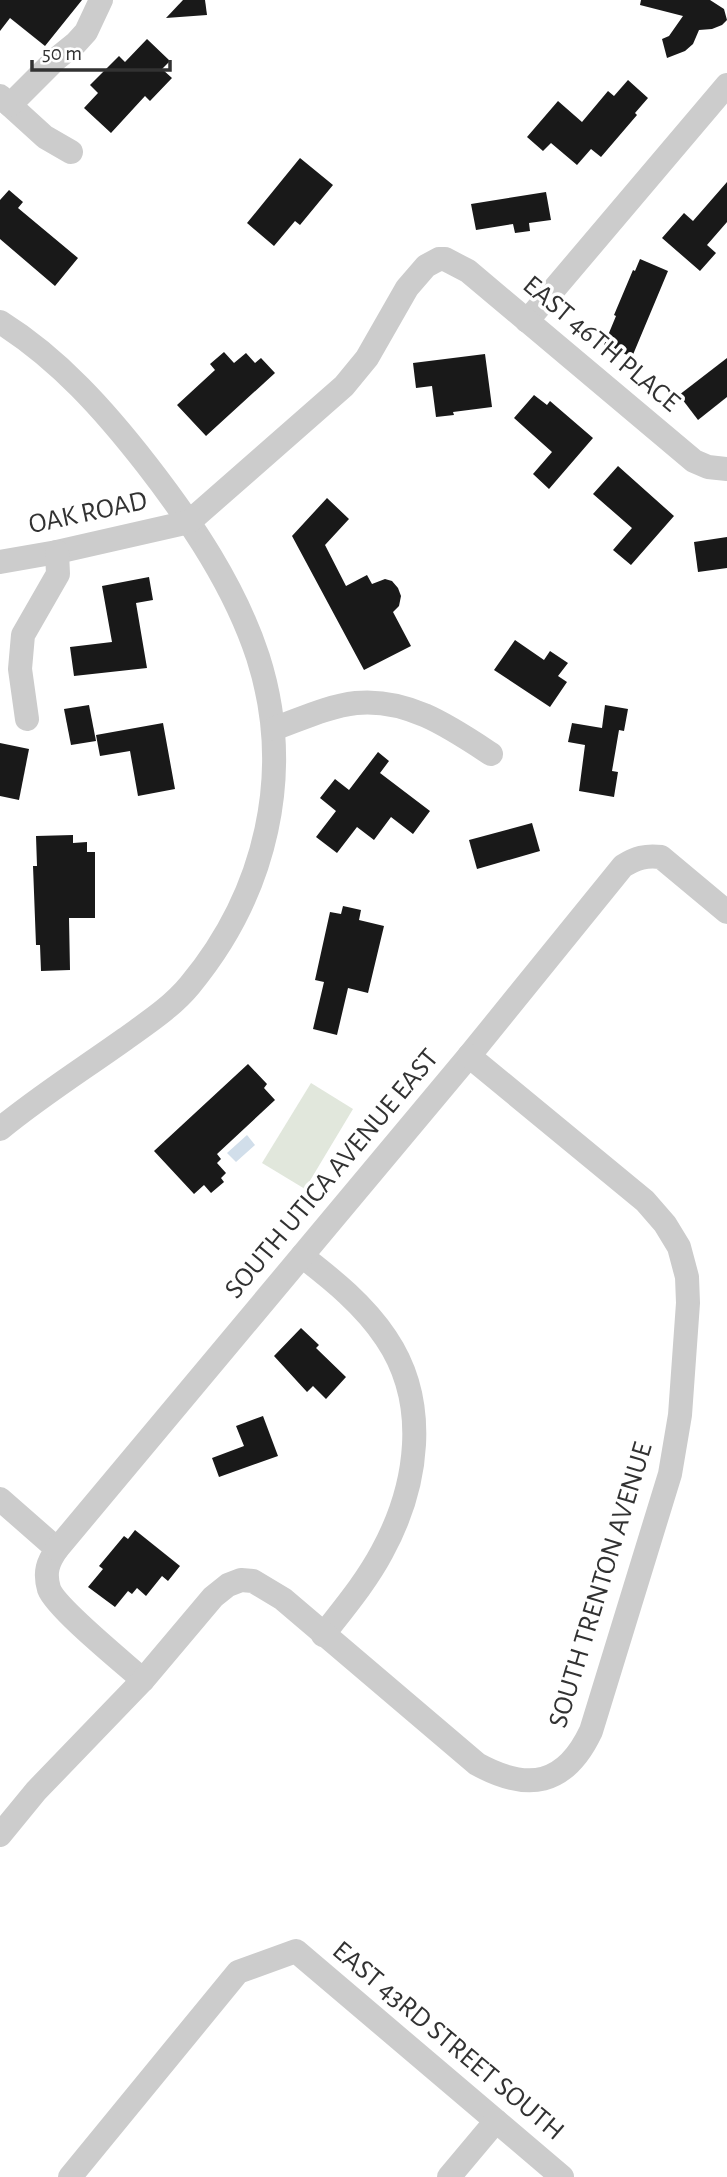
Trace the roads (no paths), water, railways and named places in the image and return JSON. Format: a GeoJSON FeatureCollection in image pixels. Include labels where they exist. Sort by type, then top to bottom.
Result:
{"type":"FeatureCollection","features":[{"type":"Feature","properties":{"kind":"street"},"geometry":{"type":"LineString","coordinates":[[71,152],[45,137],[5,101],[76,43],[86,32],[101,0]]}},
{"type":"Feature","properties":{"kind":"street"},"geometry":{"type":"LineString","coordinates":[[527,321],[727,85]]}},
{"type":"Feature","properties":{"kind":"street","name":"EAST 46TH PLACE"},"geometry":{"type":"LineString","coordinates":[[188,522],[344,386],[367,358],[411,282],[426,266],[439,259],[456,263],[468,271],[694,461],[708,467],[727,469]]}},
{"type":"Feature","properties":{"kind":"street"},"geometry":{"type":"LineString","coordinates":[[0,322],[14,330],[87,392],[160,482],[188,522],[218,569],[243,620],[258,658],[273,729],[271,815],[260,857],[230,929],[189,987],[160,1014],[0,1129]]}},
{"type":"Feature","properties":{"kind":"street","name":"OAK ROAD"},"geometry":{"type":"LineString","coordinates":[[0,562],[188,522]]}},
{"type":"Feature","properties":{"kind":"street"},"geometry":{"type":"LineString","coordinates":[[27,719],[20,669],[23,635],[58,573],[57,552]]}},
{"type":"Feature","properties":{"kind":"street"},"geometry":{"type":"LineString","coordinates":[[273,729],[355,703],[387,703],[413,709],[451,728],[491,754]]}},
{"type":"Feature","properties":{"kind":"street","name":"SOUTH UTICA AVENUE EAST"},"geometry":{"type":"LineString","coordinates":[[57,1549],[469,1056],[623,866],[636,858],[661,857],[727,912]]}},
{"type":"Feature","properties":{"kind":"street","name":"SOUTH TRENTON AVENUE"},"geometry":{"type":"LineString","coordinates":[[323,1635],[477,1764],[493,1773],[526,1782],[544,1779],[570,1763],[583,1749],[591,1731],[670,1474],[680,1415],[688,1303],[687,1277],[679,1247],[665,1224],[645,1201],[469,1056]]}},
{"type":"Feature","properties":{"kind":"street"},"geometry":{"type":"LineString","coordinates":[[0,1835],[36,1791],[143,1679],[213,1597],[228,1585],[241,1580],[253,1581],[265,1587],[283,1599],[323,1635],[356,1593],[382,1551],[401,1508],[411,1474],[415,1436],[412,1399],[405,1373],[387,1338],[357,1301],[302,1256]]}},
{"type":"Feature","properties":{"kind":"street"},"geometry":{"type":"LineString","coordinates":[[0,1499],[57,1549],[47,1564],[50,1591],[62,1606],[143,1679]]}},
{"type":"Feature","properties":{"kind":"street","name":"EAST 43RD STREET SOUTH"},"geometry":{"type":"LineString","coordinates":[[70,2177],[238,1972],[296,1951],[562,2177]]}},
{"type":"Feature","properties":{"kind":"street"},"geometry":{"type":"LineString","coordinates":[[449,2177],[496,2121]]}}]}
